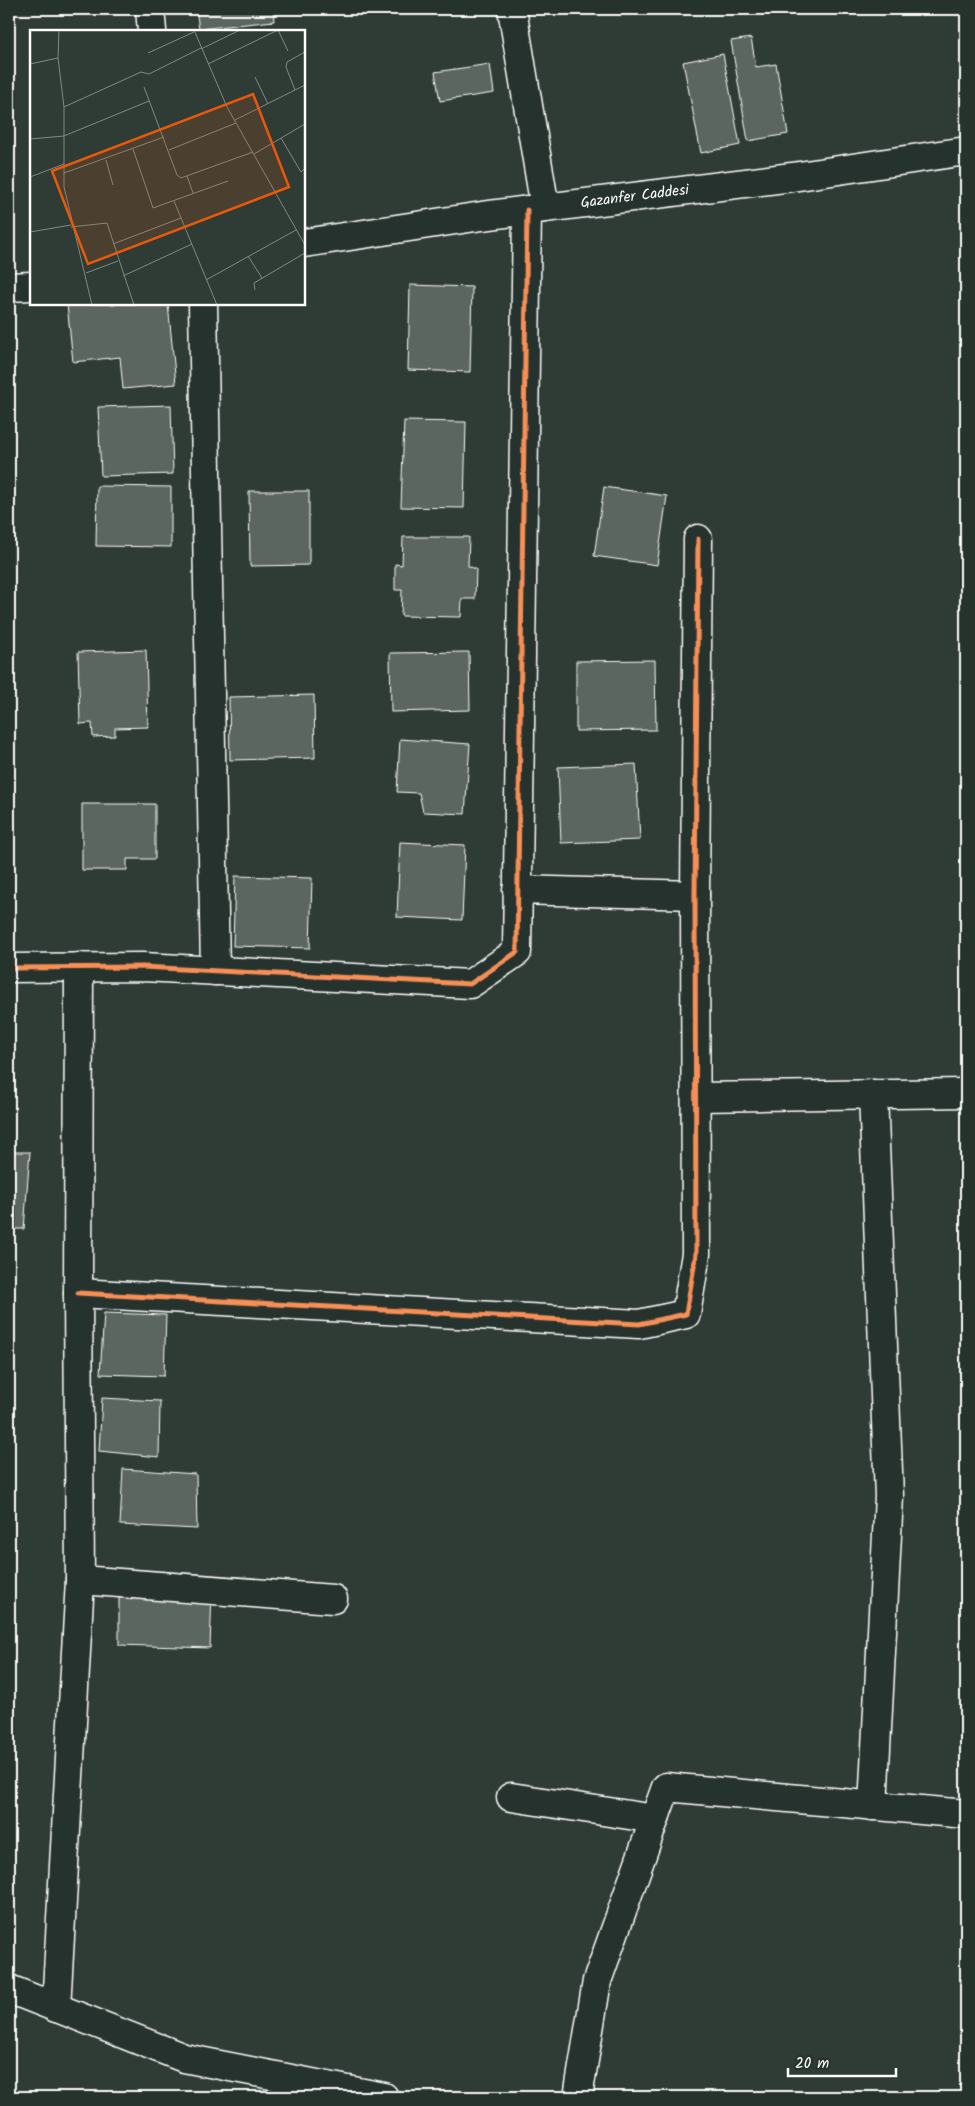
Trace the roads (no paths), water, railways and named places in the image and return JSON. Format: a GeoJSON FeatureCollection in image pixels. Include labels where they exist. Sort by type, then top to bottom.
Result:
{"type":"FeatureCollection","features":[{"type":"Feature","properties":{"kind":"street"},"geometry":{"type":"LineString","coordinates":[[150,9],[152,30]]}},
{"type":"Feature","properties":{"kind":"street"},"geometry":{"type":"LineString","coordinates":[[9,968],[144,967],[470,984],[517,952],[517,890],[536,209],[512,9]]}},
{"type":"Feature","properties":{"kind":"street","name":"Gazanfer Caddesi"},"geometry":{"type":"LineString","coordinates":[[305,243],[536,209],[792,177],[966,150]]}},
{"type":"Feature","properties":{"kind":"street"},"geometry":{"type":"LineString","coordinates":[[9,287],[30,286]]}},
{"type":"Feature","properties":{"kind":"street"},"geometry":{"type":"LineString","coordinates":[[203,305],[215,971]]}},
{"type":"Feature","properties":{"kind":"street"},"geometry":{"type":"LineString","coordinates":[[78,1293],[639,1324],[686,1314],[696,1254],[695,895],[698,539]]}},
{"type":"Feature","properties":{"kind":"street"},"geometry":{"type":"LineString","coordinates":[[517,890],[695,895]]}},
{"type":"Feature","properties":{"kind":"street"},"geometry":{"type":"LineString","coordinates":[[56,2008],[80,1580],[78,1293],[79,968]]}},
{"type":"Feature","properties":{"kind":"street"},"geometry":{"type":"LineString","coordinates":[[696,1097],[966,1092]]}},
{"type":"Feature","properties":{"kind":"street"},"geometry":{"type":"LineString","coordinates":[[873,1094],[890,1496],[873,1806]]}},
{"type":"Feature","properties":{"kind":"street"},"geometry":{"type":"LineString","coordinates":[[80,1580],[333,1599]]}},
{"type":"Feature","properties":{"kind":"street"},"geometry":{"type":"LineString","coordinates":[[578,2097],[597,1980],[666,1787],[966,1814]]}},
{"type":"Feature","properties":{"kind":"street"},"geometry":{"type":"LineString","coordinates":[[511,1797],[655,1819]]}},
{"type":"Feature","properties":{"kind":"street"},"geometry":{"type":"LineString","coordinates":[[9,1989],[184,2058],[384,2097]]}}]}
